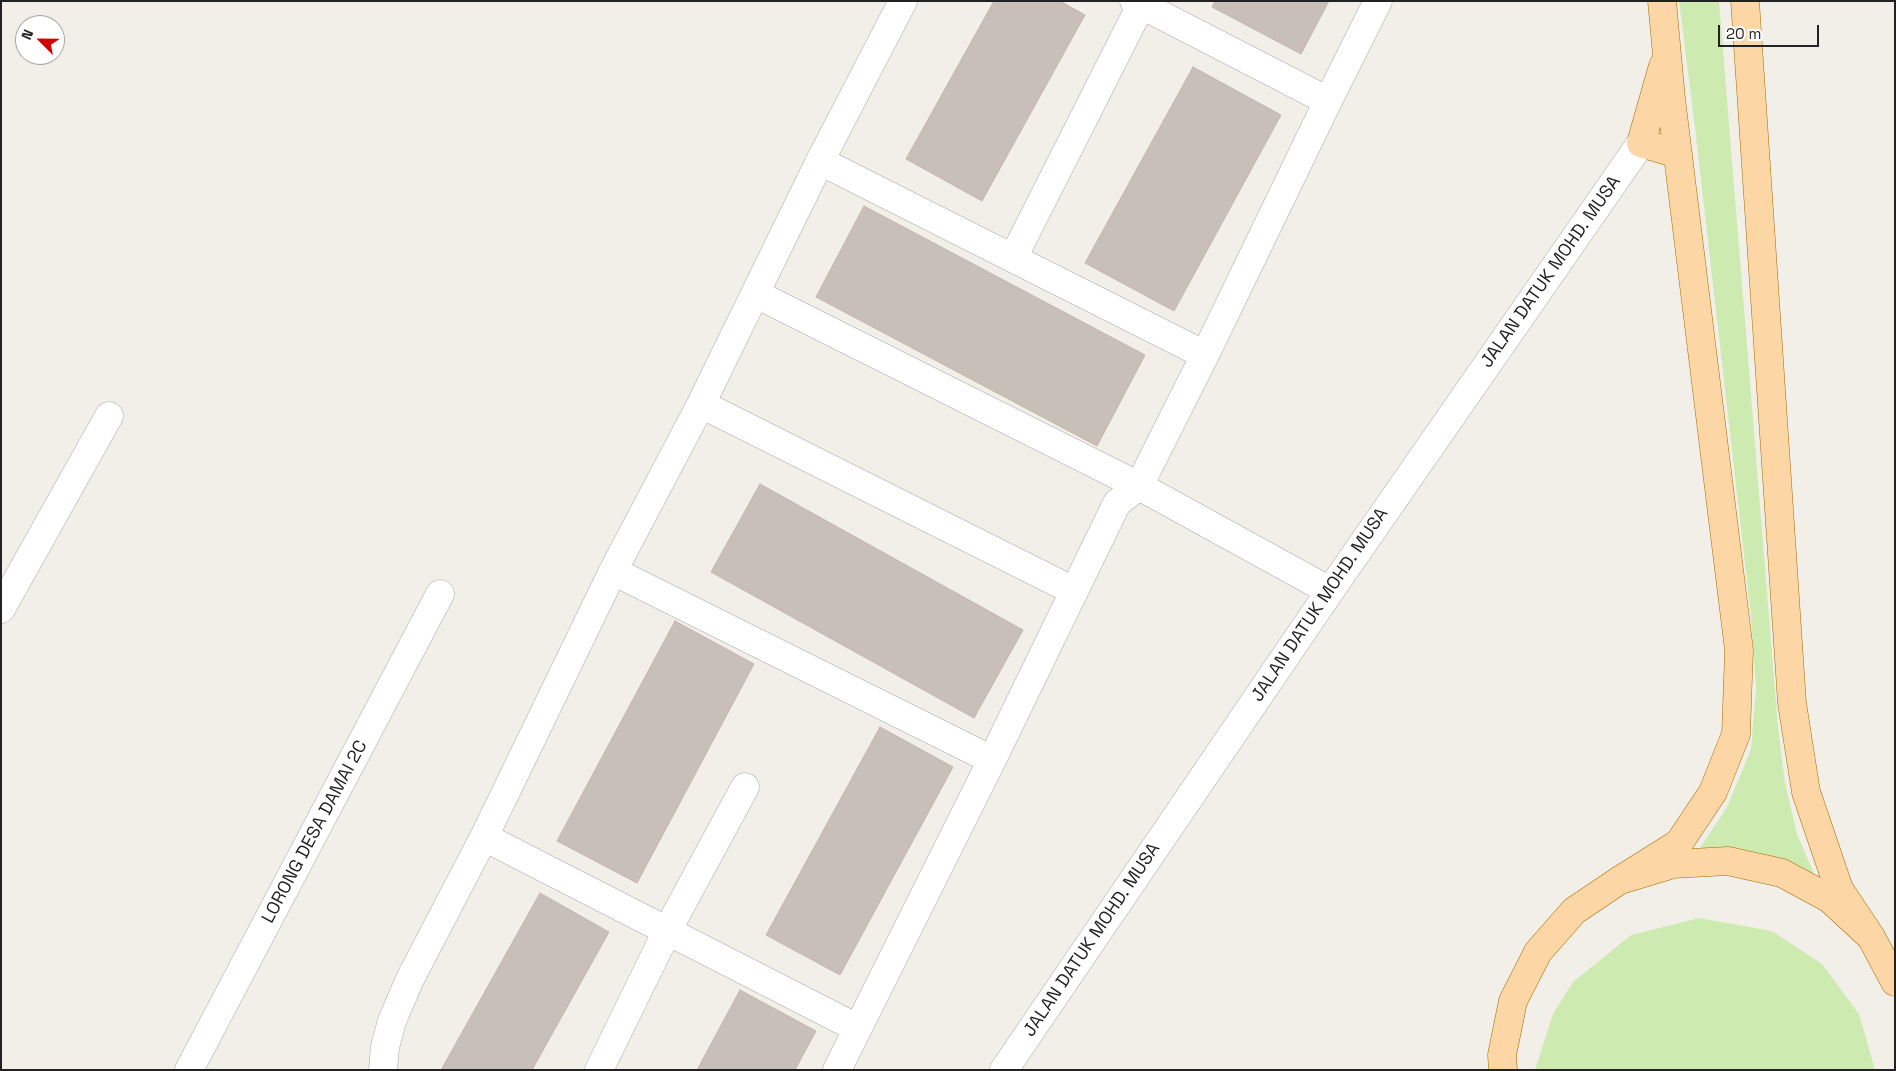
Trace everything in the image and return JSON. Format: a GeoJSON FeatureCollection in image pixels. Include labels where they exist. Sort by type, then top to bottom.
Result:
{"type":"FeatureCollection","features":[{"type":"Feature","properties":{"kind":"main road"},"geometry":{"type":"LineString","coordinates":[[1499,1065],[1513,1001],[1538,952],[1574,911],[1679,843],[1713,792],[1736,734],[1739,650],[1678,154],[1662,1]]}},
{"type":"Feature","properties":{"kind":"main road"},"geometry":{"type":"LineString","coordinates":[[1745,1],[1792,703],[1806,792],[1839,889],[1871,937],[1895,982]]}},
{"type":"Feature","properties":{"kind":"main road"},"geometry":{"type":"LineString","coordinates":[[1667,53],[1641,143],[1678,154]]}},
{"type":"Feature","properties":{"kind":"main road"},"geometry":{"type":"LineString","coordinates":[[1620,880],[1673,864],[1728,861],[1782,873],[1830,899],[1871,937]]}},
{"type":"Feature","properties":{"kind":"street"},"geometry":{"type":"LineString","coordinates":[[383,1070],[385,1047],[392,1021],[410,979],[484,838],[613,571],[701,404],[820,161],[903,1]]}},
{"type":"Feature","properties":{"kind":"street"},"geometry":{"type":"LineString","coordinates":[[837,1070],[992,760],[1117,503],[1139,486],[1378,1]]}},
{"type":"Feature","properties":{"kind":"street"},"geometry":{"type":"LineString","coordinates":[[1013,258],[1139,2],[1328,101]]}},
{"type":"Feature","properties":{"kind":"street","name":"JALAN DATUK MOHD. MUSA"},"geometry":{"type":"LineString","coordinates":[[1004,1070],[1330,590],[1641,143]]}},
{"type":"Feature","properties":{"kind":"street"},"geometry":{"type":"LineString","coordinates":[[820,161],[1205,355]]}},
{"type":"Feature","properties":{"kind":"street"},"geometry":{"type":"LineString","coordinates":[[756,294],[1139,486],[1330,590]]}},
{"type":"Feature","properties":{"kind":"street"},"geometry":{"type":"LineString","coordinates":[[701,404],[1074,592]]}},
{"type":"Feature","properties":{"kind":"street"},"geometry":{"type":"LineString","coordinates":[[1,609],[110,416]]}},
{"type":"Feature","properties":{"kind":"street"},"geometry":{"type":"LineString","coordinates":[[613,571],[992,760]]}},
{"type":"Feature","properties":{"kind":"street","name":"LORONG DESA DAMAI 2C"},"geometry":{"type":"LineString","coordinates":[[189,1070],[440,594]]}},
{"type":"Feature","properties":{"kind":"street"},"geometry":{"type":"LineString","coordinates":[[599,1070],[667,931],[745,787]]}},
{"type":"Feature","properties":{"kind":"street"},"geometry":{"type":"LineString","coordinates":[[484,838],[857,1028]]}},
{"type":"Feature","properties":{"kind":"green space"},"geometry":{"type":"Polygon","coordinates":[[[1679,1],[1719,1],[1778,727],[1785,783],[1797,834],[1818,883],[1692,860],[1727,807],[1751,749],[1756,688],[1751,616],[1679,1]]]}},
{"type":"Feature","properties":{"kind":"green space"},"geometry":{"type":"Polygon","coordinates":[[[1699,918],[1772,931],[1822,964],[1859,1014],[1875,1070],[1535,1070],[1553,1014],[1573,982],[1631,935],[1699,918]]]}},
{"type":"Feature","properties":{"kind":"building"},"geometry":{"type":"Polygon","coordinates":[[[994,1],[1060,1],[1085,15],[982,201],[906,159],[994,1]]]}},
{"type":"Feature","properties":{"kind":"building"},"geometry":{"type":"Polygon","coordinates":[[[1215,1],[1329,1],[1301,54],[1212,7],[1215,1]]]}},
{"type":"Feature","properties":{"kind":"building"},"geometry":{"type":"Polygon","coordinates":[[[1193,67],[1281,115],[1174,311],[1085,263],[1193,67]]]}},
{"type":"Feature","properties":{"kind":"building"},"geometry":{"type":"Polygon","coordinates":[[[864,206],[1145,355],[1097,446],[816,297],[864,206]]]}},
{"type":"Feature","properties":{"kind":"building"},"geometry":{"type":"Polygon","coordinates":[[[760,484],[1023,630],[974,718],[711,572],[760,484]]]}},
{"type":"Feature","properties":{"kind":"building"},"geometry":{"type":"Polygon","coordinates":[[[675,621],[754,664],[637,883],[557,841],[675,621]]]}},
{"type":"Feature","properties":{"kind":"building"},"geometry":{"type":"Polygon","coordinates":[[[880,727],[953,767],[840,975],[766,935],[880,727]]]}},
{"type":"Feature","properties":{"kind":"building"},"geometry":{"type":"Polygon","coordinates":[[[540,893],[609,932],[532,1070],[441,1070],[540,893]]]}},
{"type":"Feature","properties":{"kind":"building"},"geometry":{"type":"Polygon","coordinates":[[[740,990],[816,1031],[795,1070],[697,1070],[740,990]]]}}]}
